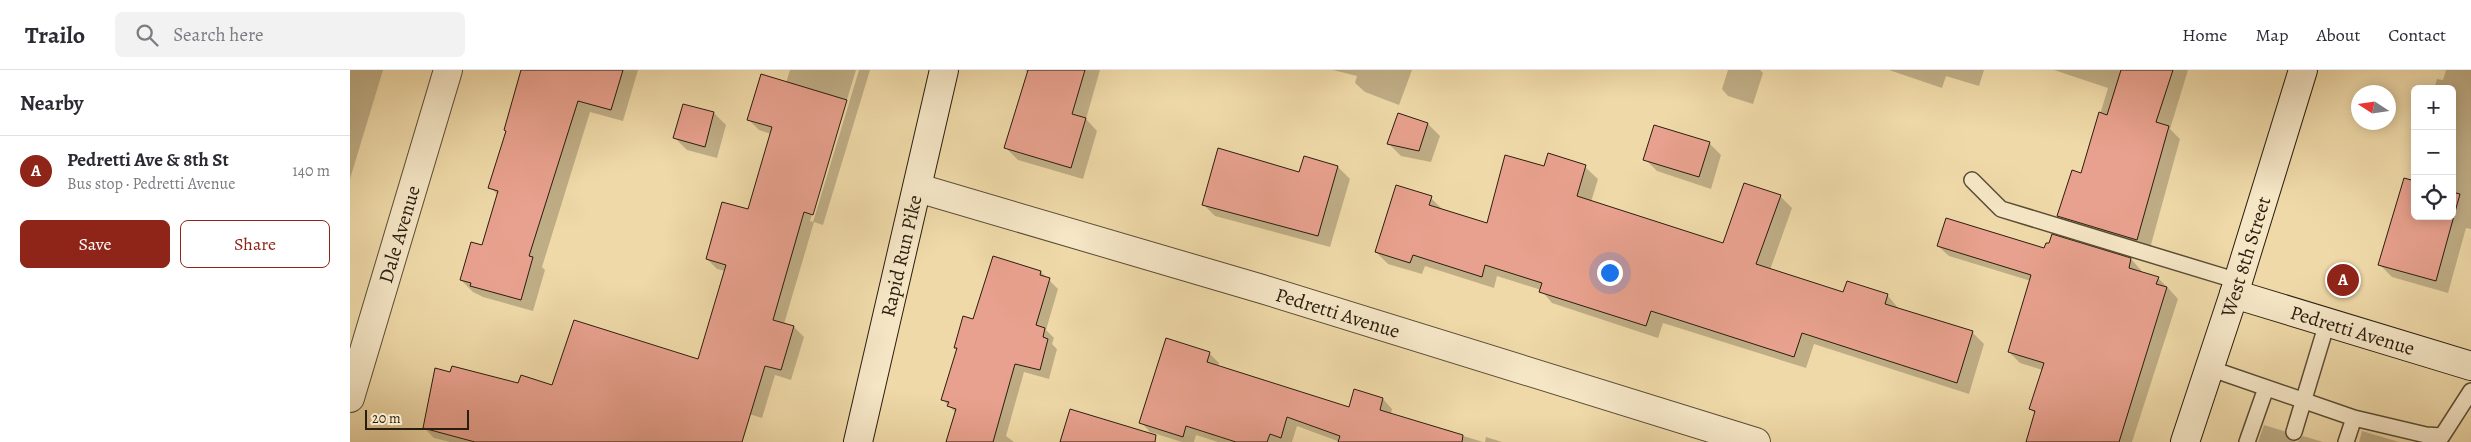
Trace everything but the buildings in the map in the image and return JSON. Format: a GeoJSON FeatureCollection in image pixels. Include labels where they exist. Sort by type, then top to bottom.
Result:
{"type":"FeatureCollection","features":[{"type":"Feature","properties":{"kind":"street","name":"Dale Avenue"},"geometry":{"type":"LineString","coordinates":[[350,398],[448,70]]}},
{"type":"Feature","properties":{"kind":"street","name":"Rapid Run Pike"},"geometry":{"type":"LineString","coordinates":[[858,442],[944,70]]}},
{"type":"Feature","properties":{"kind":"street","name":"West 8th Street"},"geometry":{"type":"LineString","coordinates":[[2185,442],[2236,288],[2303,70]]}},
{"type":"Feature","properties":{"kind":"street","name":"Pedretti Avenue"},"geometry":{"type":"LineString","coordinates":[[918,188],[1262,289],[1756,442]]}},
{"type":"Feature","properties":{"kind":"street","name":"Pedretti Avenue"},"geometry":{"type":"LineString","coordinates":[[2236,288],[2327,322],[2471,366]]}},
{"type":"Feature","properties":{"kind":"lane"},"geometry":{"type":"LineString","coordinates":[[1972,180],[2001,209],[2236,288]]}},
{"type":"Feature","properties":{"kind":"lane"},"geometry":{"type":"LineString","coordinates":[[2294,432],[2327,322]]}},
{"type":"Feature","properties":{"kind":"lane"},"geometry":{"type":"LineString","coordinates":[[2209,368],[2304,399],[2354,418],[2426,435],[2442,436],[2471,391]]}},
{"type":"Feature","properties":{"kind":"lane"},"geometry":{"type":"LineString","coordinates":[[2247,442],[2266,388]]}},
{"type":"Feature","properties":{"kind":"lane"},"geometry":{"type":"LineString","coordinates":[[2346,442],[2354,418]]}},
{"type":"Feature","properties":{"kind":"place","name":"Pedretti Ave & 8th St"},"geometry":{"type":"Point","coordinates":[2343,280]}}]}
